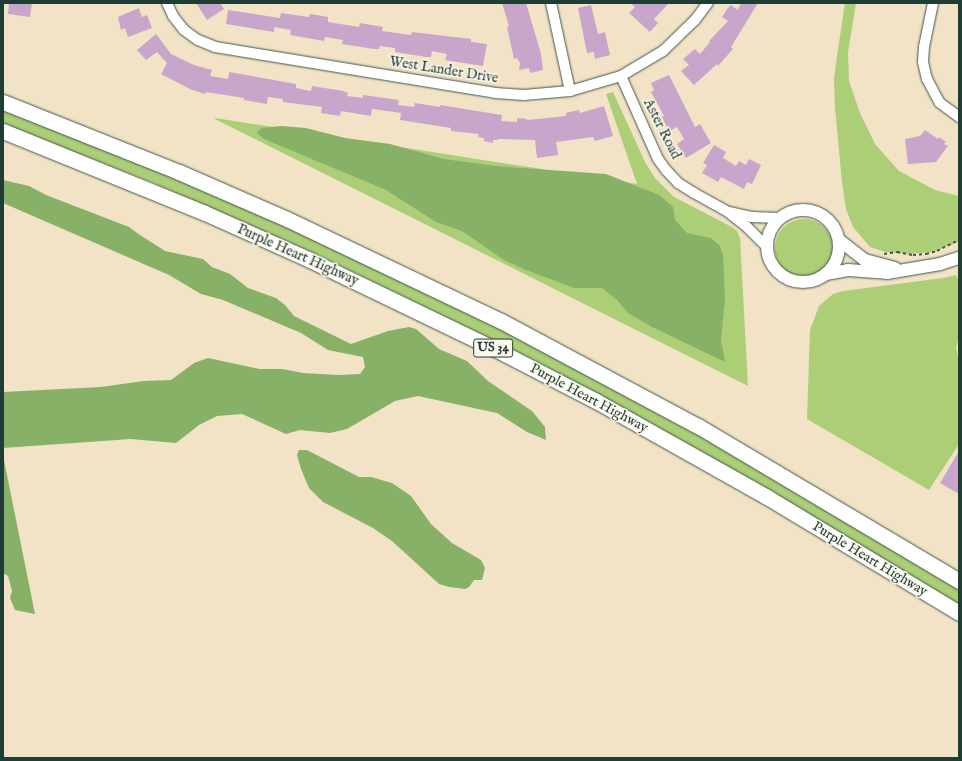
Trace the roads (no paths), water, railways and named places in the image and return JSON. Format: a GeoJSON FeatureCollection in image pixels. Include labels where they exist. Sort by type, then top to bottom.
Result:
{"type":"FeatureCollection","features":[{"type":"Feature","properties":{"kind":"main road","name":"Purple Heart Highway"},"geometry":{"type":"LineString","coordinates":[[3,102],[172,169],[287,219],[500,321],[698,426],[959,581]]}},
{"type":"Feature","properties":{"kind":"main road","name":"Purple Heart Highway"},"geometry":{"type":"LineString","coordinates":[[3,131],[226,222],[324,266],[505,354],[602,404],[747,486],[959,613]]}},
{"type":"Feature","properties":{"kind":"street","name":"West Lander Drive"},"geometry":{"type":"LineString","coordinates":[[168,3],[173,16],[187,33],[198,40],[215,47],[496,93],[539,95],[570,92],[621,76],[663,51],[690,25],[708,3]]}},
{"type":"Feature","properties":{"kind":"street"},"geometry":{"type":"LineString","coordinates":[[552,3],[570,92]]}},
{"type":"Feature","properties":{"kind":"street"},"geometry":{"type":"LineString","coordinates":[[933,3],[924,47],[924,62],[927,79],[934,94],[945,108],[959,117]]}},
{"type":"Feature","properties":{"kind":"street","name":"Aster Road"},"geometry":{"type":"LineString","coordinates":[[621,76],[658,159],[666,170],[678,183],[728,212],[747,227],[767,247]]}},
{"type":"Feature","properties":{"kind":"street"},"geometry":{"type":"LineString","coordinates":[[799,210],[810,210],[820,214],[829,221],[836,230],[839,240],[838,259],[826,274],[818,280],[808,282],[788,280],[773,267],[769,259],[767,247],[768,236],[772,226],[780,218],[799,210]]}},
{"type":"Feature","properties":{"kind":"street","name":"Aster Road"},"geometry":{"type":"LineString","coordinates":[[728,212],[752,217],[780,218]]}},
{"type":"Feature","properties":{"kind":"street"},"geometry":{"type":"LineString","coordinates":[[839,240],[865,260],[900,269]]}},
{"type":"Feature","properties":{"kind":"street"},"geometry":{"type":"LineString","coordinates":[[826,274],[848,270],[887,272],[940,264],[959,258]]}}]}
